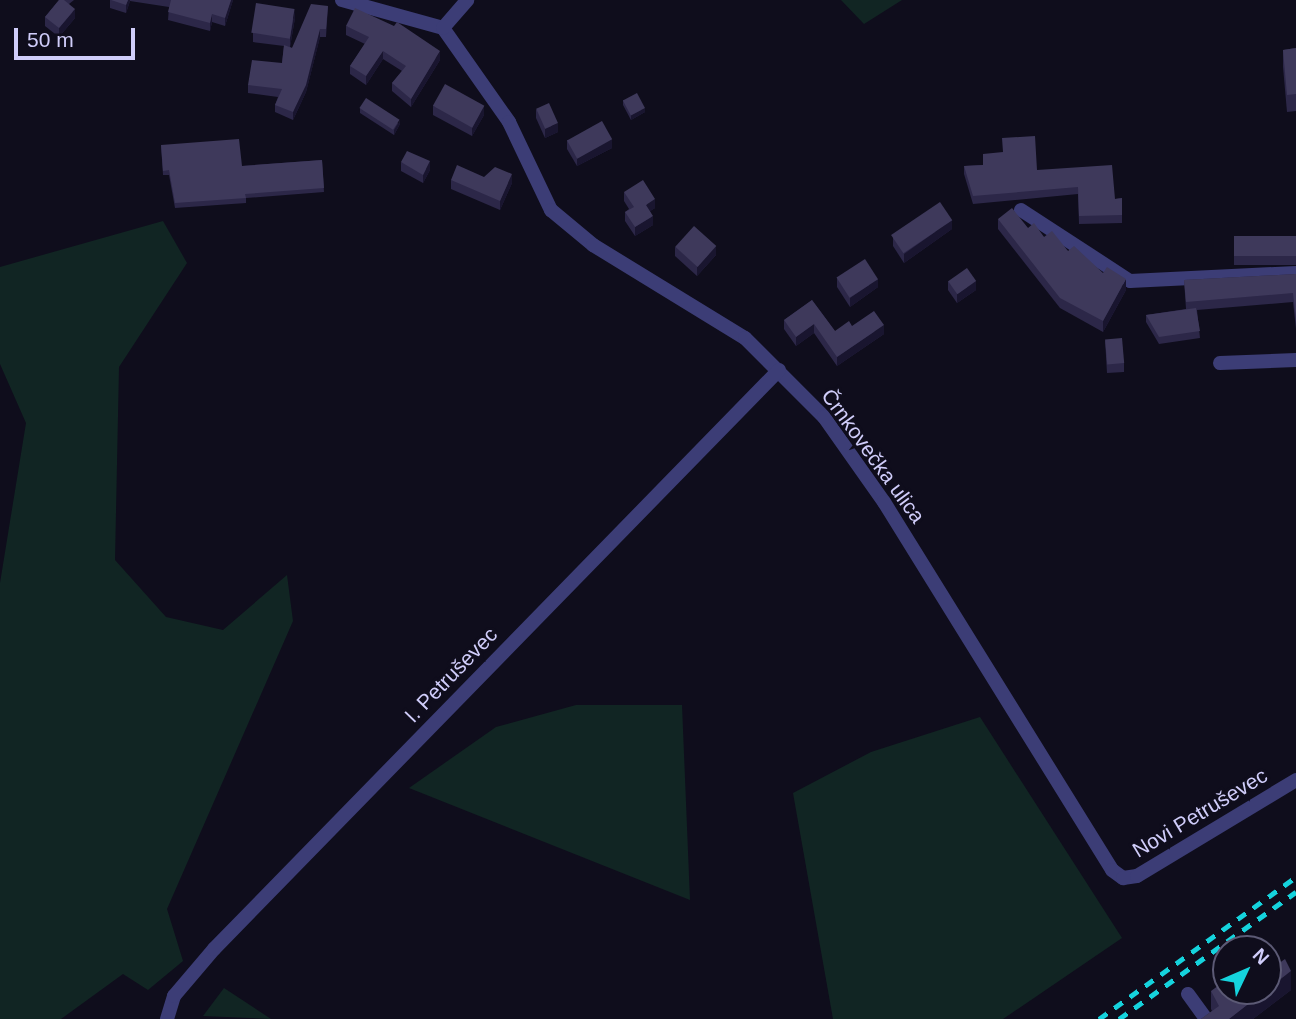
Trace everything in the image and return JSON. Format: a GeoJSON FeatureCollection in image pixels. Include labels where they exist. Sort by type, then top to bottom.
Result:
{"type":"FeatureCollection","features":[{"type":"Feature","properties":{"kind":"street"},"geometry":{"type":"LineString","coordinates":[[342,0],[443,28],[467,0]]}},
{"type":"Feature","properties":{"kind":"street","name":"Črnkovečka ulica"},"geometry":{"type":"LineString","coordinates":[[443,28],[509,122],[551,210],[593,245],[745,338],[824,417],[884,502],[1099,852],[1123,878]]}},
{"type":"Feature","properties":{"kind":"street"},"geometry":{"type":"LineString","coordinates":[[1021,210],[1130,281],[1296,273]]}},
{"type":"Feature","properties":{"kind":"street"},"geometry":{"type":"LineString","coordinates":[[1220,363],[1296,360]]}},
{"type":"Feature","properties":{"kind":"street","name":"I. Petruševec"},"geometry":{"type":"LineString","coordinates":[[167,1019],[174,996],[214,949],[779,370]]}},
{"type":"Feature","properties":{"kind":"street","name":"Novi Petruševec"},"geometry":{"type":"LineString","coordinates":[[1123,878],[1137,876],[1296,780]]}},
{"type":"Feature","properties":{"kind":"street"},"geometry":{"type":"LineString","coordinates":[[1188,994],[1206,1019]]}},
{"type":"Feature","properties":{"kind":"green space"},"geometry":{"type":"Polygon","coordinates":[[[841,0],[902,0],[864,24],[841,0]]]}},
{"type":"Feature","properties":{"kind":"green space"},"geometry":{"type":"Polygon","coordinates":[[[163,221],[187,263],[119,367],[115,560],[166,617],[223,630],[287,575],[293,621],[167,909],[183,961],[148,990],[123,974],[61,1019],[0,1019],[0,583],[26,423],[0,364],[0,267],[163,221]]]}},
{"type":"Feature","properties":{"kind":"green space"},"geometry":{"type":"Polygon","coordinates":[[[576,705],[682,705],[690,900],[409,788],[496,727],[576,705]]]}},
{"type":"Feature","properties":{"kind":"green space"},"geometry":{"type":"Polygon","coordinates":[[[980,717],[1122,938],[1003,1019],[833,1019],[793,793],[871,752],[980,717]]]}},
{"type":"Feature","properties":{"kind":"green space"},"geometry":{"type":"Polygon","coordinates":[[[224,988],[271,1019],[203,1016],[224,988]]]}},
{"type":"Feature","properties":{"kind":"building"},"geometry":{"type":"Polygon","coordinates":[[[59,0],[64,0],[75,9],[59,28],[45,17],[59,0]]]}},
{"type":"Feature","properties":{"kind":"building"},"geometry":{"type":"Polygon","coordinates":[[[111,0],[128,0],[126,5],[111,0]]]}},
{"type":"Feature","properties":{"kind":"building"},"geometry":{"type":"Polygon","coordinates":[[[171,0],[231,0],[225,18],[212,14],[210,23],[168,12],[171,0]]]}},
{"type":"Feature","properties":{"kind":"building"},"geometry":{"type":"Polygon","coordinates":[[[256,3],[295,9],[290,39],[251,33],[256,3]]]}},
{"type":"Feature","properties":{"kind":"building"},"geometry":{"type":"Polygon","coordinates":[[[311,4],[328,6],[326,29],[320,29],[306,85],[293,112],[275,105],[282,89],[248,85],[252,60],[282,63],[284,45],[292,48],[311,4]]]}},
{"type":"Feature","properties":{"kind":"building"},"geometry":{"type":"Polygon","coordinates":[[[355,8],[394,26],[397,22],[440,51],[411,99],[392,83],[406,66],[383,51],[366,76],[350,66],[369,37],[346,26],[355,8]]]}},
{"type":"Feature","properties":{"kind":"building"},"geometry":{"type":"Polygon","coordinates":[[[1296,48],[1296,94],[1287,95],[1283,50],[1296,48]]]}},
{"type":"Feature","properties":{"kind":"building"},"geometry":{"type":"Polygon","coordinates":[[[445,84],[484,106],[472,128],[433,106],[445,84]]]}},
{"type":"Feature","properties":{"kind":"building"},"geometry":{"type":"Polygon","coordinates":[[[637,93],[645,108],[631,116],[623,101],[637,93]]]}},
{"type":"Feature","properties":{"kind":"building"},"geometry":{"type":"Polygon","coordinates":[[[366,98],[400,120],[393,130],[359,108],[366,98]]]}},
{"type":"Feature","properties":{"kind":"building"},"geometry":{"type":"Polygon","coordinates":[[[549,103],[558,123],[545,129],[536,109],[549,103]]]}},
{"type":"Feature","properties":{"kind":"building"},"geometry":{"type":"Polygon","coordinates":[[[602,121],[612,139],[577,159],[567,140],[602,121]]]}},
{"type":"Feature","properties":{"kind":"building"},"geometry":{"type":"Polygon","coordinates":[[[1035,136],[1037,170],[1112,165],[1115,199],[1122,198],[1122,215],[1079,216],[1078,187],[973,196],[964,166],[983,165],[983,154],[1003,152],[1002,138],[1035,136]]]}},
{"type":"Feature","properties":{"kind":"building"},"geometry":{"type":"Polygon","coordinates":[[[239,139],[242,166],[322,160],[324,188],[245,194],[246,198],[175,203],[169,170],[163,171],[161,145],[239,139]]]}},
{"type":"Feature","properties":{"kind":"building"},"geometry":{"type":"Polygon","coordinates":[[[407,151],[430,161],[423,175],[401,162],[407,151]]]}},
{"type":"Feature","properties":{"kind":"building"},"geometry":{"type":"Polygon","coordinates":[[[457,165],[484,177],[495,167],[512,174],[500,201],[451,180],[457,165]]]}},
{"type":"Feature","properties":{"kind":"building"},"geometry":{"type":"Polygon","coordinates":[[[643,180],[655,199],[646,205],[653,216],[635,227],[625,212],[634,207],[624,192],[643,180]]]}},
{"type":"Feature","properties":{"kind":"building"},"geometry":{"type":"Polygon","coordinates":[[[940,202],[952,220],[903,253],[891,235],[940,202]]]}},
{"type":"Feature","properties":{"kind":"building"},"geometry":{"type":"Polygon","coordinates":[[[1012,208],[1028,228],[1034,223],[1044,237],[1052,231],[1068,251],[1074,246],[1103,273],[1107,267],[1126,279],[1103,321],[1060,298],[998,219],[1012,208]]]}},
{"type":"Feature","properties":{"kind":"building"},"geometry":{"type":"Polygon","coordinates":[[[694,226],[716,246],[698,267],[675,247],[694,226]]]}},
{"type":"Feature","properties":{"kind":"building"},"geometry":{"type":"Polygon","coordinates":[[[1234,236],[1296,236],[1296,256],[1234,256],[1234,236]]]}},
{"type":"Feature","properties":{"kind":"building"},"geometry":{"type":"Polygon","coordinates":[[[865,259],[878,279],[850,298],[836,278],[865,259]]]}},
{"type":"Feature","properties":{"kind":"building"},"geometry":{"type":"Polygon","coordinates":[[[967,268],[976,281],[957,294],[948,281],[967,268]]]}},
{"type":"Feature","properties":{"kind":"building"},"geometry":{"type":"Polygon","coordinates":[[[1296,274],[1296,320],[1293,293],[1186,302],[1184,280],[1296,274]]]}},
{"type":"Feature","properties":{"kind":"building"},"geometry":{"type":"Polygon","coordinates":[[[812,300],[835,331],[849,321],[852,326],[874,311],[884,325],[837,357],[814,324],[796,337],[784,320],[812,300]]]}},
{"type":"Feature","properties":{"kind":"building"},"geometry":{"type":"Polygon","coordinates":[[[1196,308],[1200,331],[1159,337],[1146,315],[1196,308]]]}},
{"type":"Feature","properties":{"kind":"building"},"geometry":{"type":"Polygon","coordinates":[[[1122,338],[1124,363],[1107,364],[1105,339],[1122,338]]]}},
{"type":"Feature","properties":{"kind":"building"},"geometry":{"type":"Polygon","coordinates":[[[1285,959],[1291,971],[1282,978],[1282,961],[1285,959]]]}},
{"type":"Feature","properties":{"kind":"building"},"geometry":{"type":"Polygon","coordinates":[[[1247,1005],[1229,1019],[1201,1019],[1219,1006],[1247,1005]]]}},
{"type":"Feature","properties":{"kind":"railway"},"geometry":{"type":"LineString","coordinates":[[1099,1019],[1296,877]]}},
{"type":"Feature","properties":{"kind":"railway"},"geometry":{"type":"LineString","coordinates":[[1119,1019],[1296,892]]}}]}
